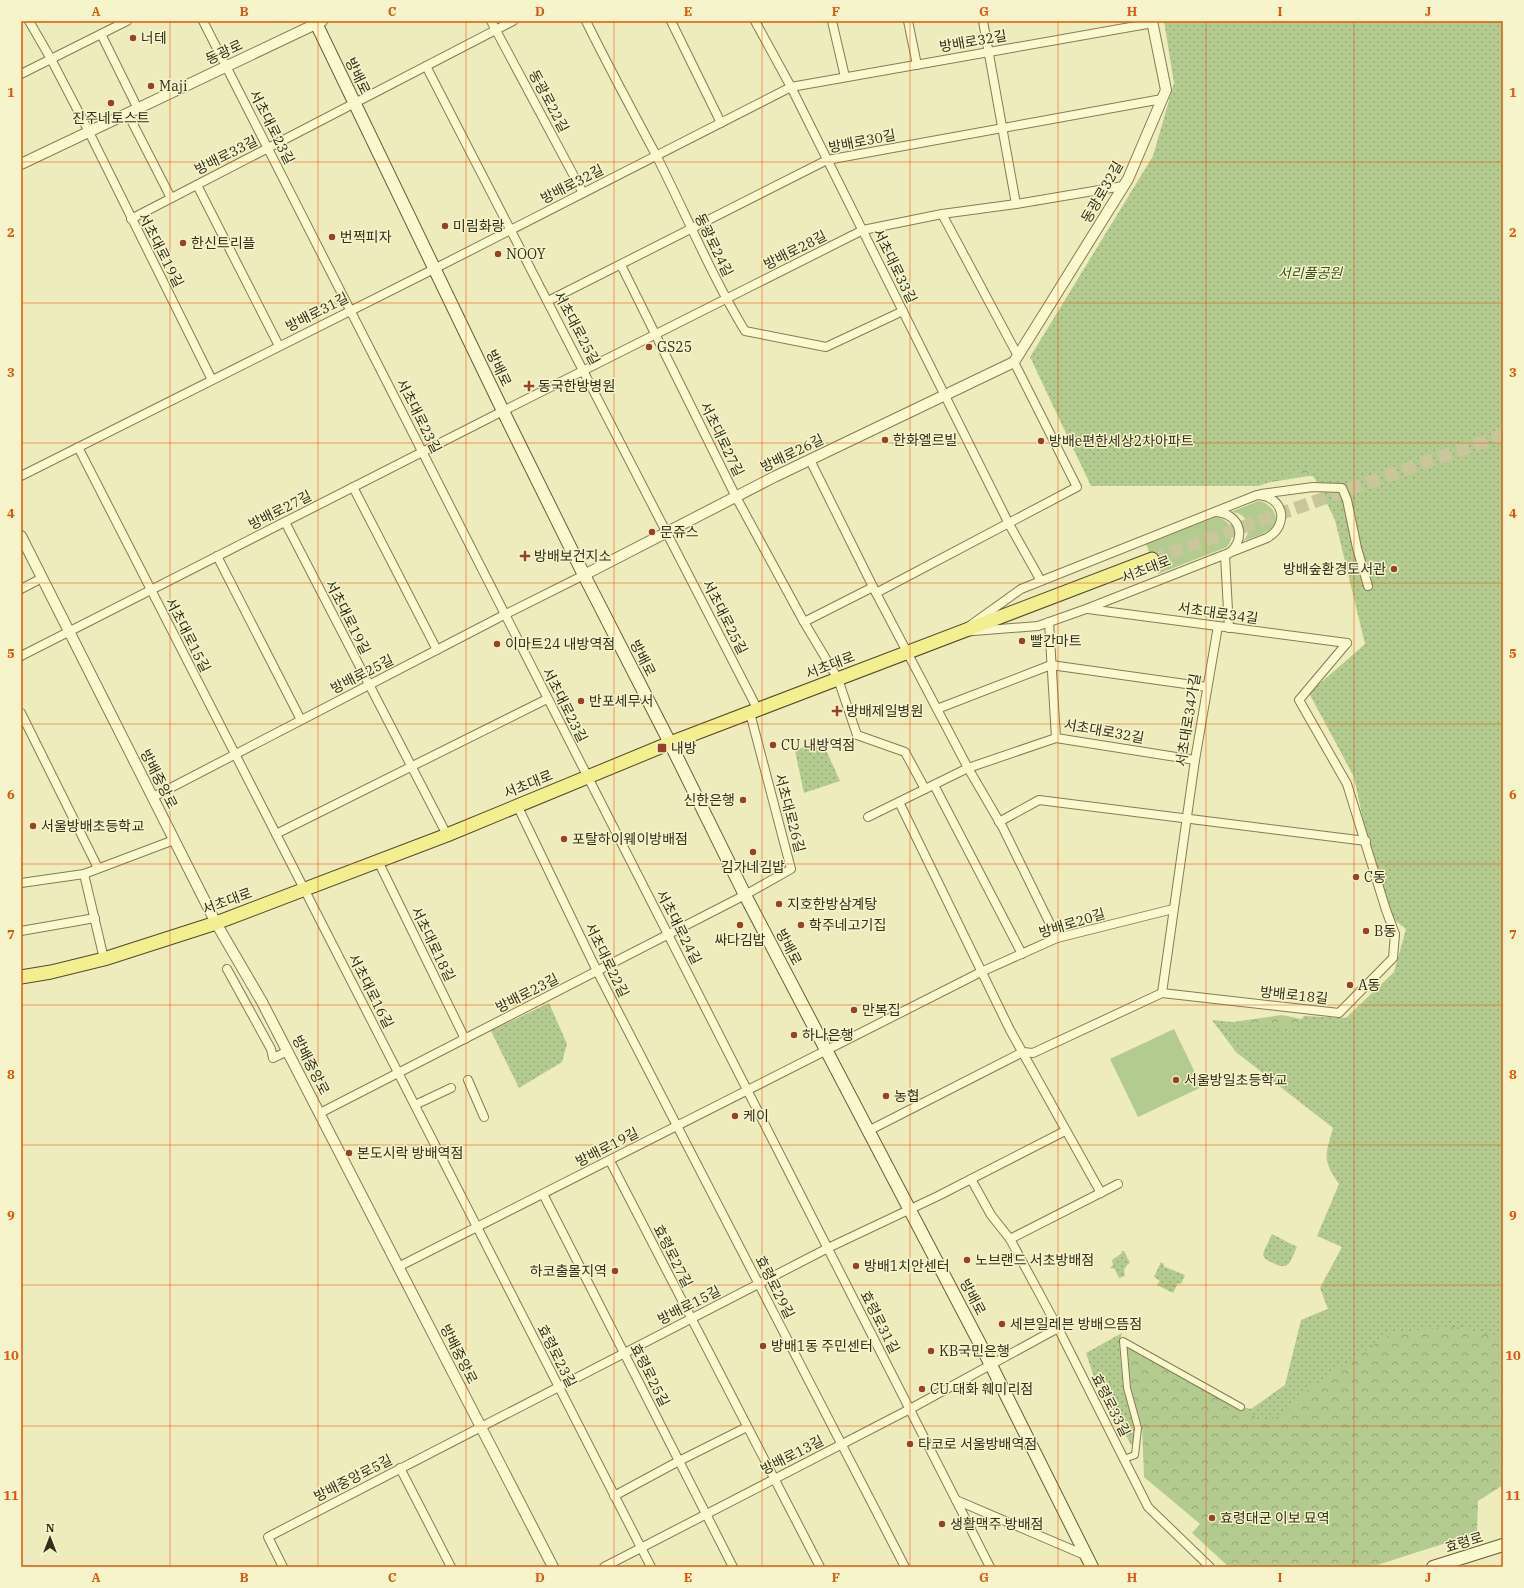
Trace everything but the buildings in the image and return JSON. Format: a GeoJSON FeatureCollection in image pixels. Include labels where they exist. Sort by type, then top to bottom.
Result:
{"type":"FeatureCollection","features":[{"type":"Feature","properties":{"kind":"main road","name":"방배로"},"geometry":{"type":"LineString","coordinates":[[318,22],[355,104],[434,269],[584,576],[670,743],[745,895],[991,1365],[1092,1567]]}},
{"type":"Feature","properties":{"kind":"main road","name":"서초대로"},"geometry":{"type":"LineString","coordinates":[[21,977],[51,972],[104,959],[216,923],[447,835],[670,743],[1152,559]]}},
{"type":"Feature","properties":{"kind":"main road","name":"효령로"},"geometry":{"type":"LineString","coordinates":[[1433,1567],[1503,1545]]}},
{"type":"Feature","properties":{"kind":"street","name":"서초대로19길"},"geometry":{"type":"LineString","coordinates":[[29,21],[51,59],[89,132],[212,380]]}},
{"type":"Feature","properties":{"kind":"street"},"geometry":{"type":"LineString","coordinates":[[21,74],[101,34],[113,24],[127,21]]}},
{"type":"Feature","properties":{"kind":"street","name":"서초대로23길"},"geometry":{"type":"LineString","coordinates":[[203,21],[423,452],[504,615],[588,777]]}},
{"type":"Feature","properties":{"kind":"street","name":"동광로22길"},"geometry":{"type":"LineString","coordinates":[[492,21],[583,193]]}},
{"type":"Feature","properties":{"kind":"street","name":"방배로33길"},"geometry":{"type":"LineString","coordinates":[[131,219],[513,21]]}},
{"type":"Feature","properties":{"kind":"street","name":"동광로24길"},"geometry":{"type":"LineString","coordinates":[[586,21],[612,75],[656,156],[726,299],[745,331],[826,347],[903,311]]}},
{"type":"Feature","properties":{"kind":"street"},"geometry":{"type":"LineString","coordinates":[[671,21],[721,123]]}},
{"type":"Feature","properties":{"kind":"street","name":"서초대로33길"},"geometry":{"type":"LineString","coordinates":[[755,21],[828,160],[1009,524],[1041,581]]}},
{"type":"Feature","properties":{"kind":"street"},"geometry":{"type":"LineString","coordinates":[[832,21],[845,78]]}},
{"type":"Feature","properties":{"kind":"street"},"geometry":{"type":"LineString","coordinates":[[908,21],[917,65]]}},
{"type":"Feature","properties":{"kind":"street"},"geometry":{"type":"LineString","coordinates":[[983,21],[1016,204]]}},
{"type":"Feature","properties":{"kind":"street","name":"동광로"},"geometry":{"type":"LineString","coordinates":[[21,164],[318,22]]}},
{"type":"Feature","properties":{"kind":"street","name":"방배로32길"},"geometry":{"type":"LineString","coordinates":[[434,269],[791,87],[1153,22]]}},
{"type":"Feature","properties":{"kind":"street","name":"동광로32길"},"geometry":{"type":"LineString","coordinates":[[1016,359],[1128,179],[1166,90],[1153,22]]}},
{"type":"Feature","properties":{"kind":"street"},"geometry":{"type":"LineString","coordinates":[[101,34],[138,109]]}},
{"type":"Feature","properties":{"kind":"street","name":"서초대로25길"},"geometry":{"type":"LineString","coordinates":[[426,66],[668,532],[754,711]]}},
{"type":"Feature","properties":{"kind":"street","name":"방배로30길"},"geometry":{"type":"LineString","coordinates":[[548,301],[828,160],[1002,127],[1162,99]]}},
{"type":"Feature","properties":{"kind":"street"},"geometry":{"type":"LineString","coordinates":[[128,114],[170,198]]}},
{"type":"Feature","properties":{"kind":"street"},"geometry":{"type":"LineString","coordinates":[[197,185],[279,346]]}},
{"type":"Feature","properties":{"kind":"street","name":"방배로28길"},"geometry":{"type":"LineString","coordinates":[[502,410],[863,230],[942,214],[1016,204],[1123,186]]}},
{"type":"Feature","properties":{"kind":"street"},"geometry":{"type":"LineString","coordinates":[[804,622],[875,590],[1009,524],[1077,487],[1016,359],[942,214]]}},
{"type":"Feature","properties":{"kind":"street","name":"서초대로27길"},"geometry":{"type":"LineString","coordinates":[[621,264],[736,497],[804,622],[838,679],[857,735],[905,752],[925,789]]}},
{"type":"Feature","properties":{"kind":"street","name":"방배로31길"},"geometry":{"type":"LineString","coordinates":[[78,447],[434,269]]}},
{"type":"Feature","properties":{"kind":"street","name":"방배로26길"},"geometry":{"type":"LineString","coordinates":[[584,576],[736,497],[1016,359]]}},
{"type":"Feature","properties":{"kind":"street","name":"방배로27길"},"geometry":{"type":"LineString","coordinates":[[21,656],[423,452],[502,410]]}},
{"type":"Feature","properties":{"kind":"street"},"geometry":{"type":"LineString","coordinates":[[21,476],[78,447]]}},
{"type":"Feature","properties":{"kind":"street","name":"서초대로15길"},"geometry":{"type":"LineString","coordinates":[[78,447],[234,755],[305,889]]}},
{"type":"Feature","properties":{"kind":"street"},"geometry":{"type":"LineString","coordinates":[[810,460],[875,590],[968,768],[999,822],[1057,938]]}},
{"type":"Feature","properties":{"kind":"street"},"geometry":{"type":"LineString","coordinates":[[353,487],[437,650]]}},
{"type":"Feature","properties":{"kind":"street"},"geometry":{"type":"LineString","coordinates":[[1257,495],[1313,487],[1342,488],[1348,500],[1356,548],[1368,586]]}},
{"type":"Feature","properties":{"kind":"street","name":"서초대로"},"geometry":{"type":"LineString","coordinates":[[1257,495],[1264,495],[1276,503],[1282,516],[1278,529],[1267,538],[1225,556],[1086,609],[1038,626],[962,632],[1021,589],[1257,495]]}},
{"type":"Feature","properties":{"kind":"street","name":"서초대로"},"geometry":{"type":"LineString","coordinates":[[1209,514],[1215,512],[1229,515],[1238,526],[1239,540],[1232,552],[1225,556]]}},
{"type":"Feature","properties":{"kind":"street","name":"서초대로19길"},"geometry":{"type":"LineString","coordinates":[[285,522],[447,835]]}},
{"type":"Feature","properties":{"kind":"street","name":"방배중앙로"},"geometry":{"type":"LineString","coordinates":[[21,536],[216,923],[262,1002],[288,1051],[553,1567]]}},
{"type":"Feature","properties":{"kind":"street"},"geometry":{"type":"LineString","coordinates":[[217,556],[301,720]]}},
{"type":"Feature","properties":{"kind":"street"},"geometry":{"type":"LineString","coordinates":[[1225,556],[1229,628]]}},
{"type":"Feature","properties":{"kind":"street","name":"방배로25길"},"geometry":{"type":"LineString","coordinates":[[153,797],[504,615],[584,576]]}},
{"type":"Feature","properties":{"kind":"street"},"geometry":{"type":"LineString","coordinates":[[21,589],[42,578]]}},
{"type":"Feature","properties":{"kind":"street","name":"서초대로34길"},"geometry":{"type":"LineString","coordinates":[[1086,609],[1347,643]]}},
{"type":"Feature","properties":{"kind":"street","name":"서초대로32길"},"geometry":{"type":"LineString","coordinates":[[1049,622],[1056,738],[1195,760]]}},
{"type":"Feature","properties":{"kind":"street","name":"서초대로34가길"},"geometry":{"type":"LineString","coordinates":[[1162,992],[1186,818],[1218,626]]}},
{"type":"Feature","properties":{"kind":"street","name":"방배로18길"},"geometry":{"type":"LineString","coordinates":[[1162,992],[1339,1013],[1393,958],[1395,934],[1386,910],[1366,841],[1347,784],[1299,700],[1347,643]]}},
{"type":"Feature","properties":{"kind":"street"},"geometry":{"type":"LineString","coordinates":[[937,709],[1052,665],[1207,687]]}},
{"type":"Feature","properties":{"kind":"street"},"geometry":{"type":"LineString","coordinates":[[276,834],[547,699]]}},
{"type":"Feature","properties":{"kind":"street","name":"서초대로26길"},"geometry":{"type":"LineString","coordinates":[[745,895],[791,869],[754,711]]}},
{"type":"Feature","properties":{"kind":"street"},"geometry":{"type":"LineString","coordinates":[[21,712],[98,868]]}},
{"type":"Feature","properties":{"kind":"street"},"geometry":{"type":"LineString","coordinates":[[868,817],[968,768],[1056,738]]}},
{"type":"Feature","properties":{"kind":"street","name":"서초대로24길"},"geometry":{"type":"LineString","coordinates":[[588,777],[748,1089]]}},
{"type":"Feature","properties":{"kind":"street"},"geometry":{"type":"LineString","coordinates":[[934,785],[1022,954]]}},
{"type":"Feature","properties":{"kind":"street"},"geometry":{"type":"LineString","coordinates":[[999,822],[1039,800],[1366,841]]}},
{"type":"Feature","properties":{"kind":"street"},"geometry":{"type":"LineString","coordinates":[[899,802],[1010,1030],[1065,1131],[1101,1193]]}},
{"type":"Feature","properties":{"kind":"street","name":"서초대로22길"},"geometry":{"type":"LineString","coordinates":[[517,806],[597,971],[677,1126]]}},
{"type":"Feature","properties":{"kind":"street"},"geometry":{"type":"LineString","coordinates":[[21,883],[84,874],[174,840]]}},
{"type":"Feature","properties":{"kind":"street","name":"서초대로18길"},"geometry":{"type":"LineString","coordinates":[[378,861],[465,1039]]}},
{"type":"Feature","properties":{"kind":"street"},"geometry":{"type":"LineString","coordinates":[[84,874],[104,959]]}},
{"type":"Feature","properties":{"kind":"street","name":"서초대로16길"},"geometry":{"type":"LineString","coordinates":[[305,889],[477,1228]]}},
{"type":"Feature","properties":{"kind":"street","name":"방배로23길"},"geometry":{"type":"LineString","coordinates":[[320,1113],[745,895]]}},
{"type":"Feature","properties":{"kind":"street","name":"방배로20길"},"geometry":{"type":"LineString","coordinates":[[826,1050],[982,972],[1057,938],[1173,909]]}},
{"type":"Feature","properties":{"kind":"street"},"geometry":{"type":"LineString","coordinates":[[21,931],[95,918]]}},
{"type":"Feature","properties":{"kind":"street"},"geometry":{"type":"LineString","coordinates":[[227,969],[271,1049],[273,1058],[288,1051]]}},
{"type":"Feature","properties":{"kind":"street"},"geometry":{"type":"LineString","coordinates":[[868,1131],[1023,1052],[1033,1053],[1162,992]]}},
{"type":"Feature","properties":{"kind":"street","name":"방배로19길"},"geometry":{"type":"LineString","coordinates":[[398,1267],[610,1161],[826,1050]]}},
{"type":"Feature","properties":{"kind":"street"},"geometry":{"type":"LineString","coordinates":[[468,1080],[484,1117]]}},
{"type":"Feature","properties":{"kind":"street"},"geometry":{"type":"LineString","coordinates":[[415,1105],[451,1088]]}},
{"type":"Feature","properties":{"kind":"street","name":"효령로31길"},"geometry":{"type":"LineString","coordinates":[[748,1089],[990,1567]]}},
{"type":"Feature","properties":{"kind":"street","name":"효령로29길"},"geometry":{"type":"LineString","coordinates":[[677,1126],[905,1567]]}},
{"type":"Feature","properties":{"kind":"street","name":"방배로15길"},"geometry":{"type":"LineString","coordinates":[[481,1427],[828,1248],[971,1179],[1065,1131]]}},
{"type":"Feature","properties":{"kind":"street","name":"효령로27길"},"geometry":{"type":"LineString","coordinates":[[610,1161],[820,1567]]}},
{"type":"Feature","properties":{"kind":"street","name":"효령로33길"},"geometry":{"type":"LineString","coordinates":[[971,1179],[991,1215],[1010,1239],[1058,1328],[1148,1507],[1210,1567]]}},
{"type":"Feature","properties":{"kind":"street"},"geometry":{"type":"LineString","coordinates":[[1010,1239],[1118,1184]]}},
{"type":"Feature","properties":{"kind":"street","name":"효령로25길"},"geometry":{"type":"LineString","coordinates":[[544,1194],[733,1567]]}},
{"type":"Feature","properties":{"kind":"street","name":"효령로23길"},"geometry":{"type":"LineString","coordinates":[[477,1228],[651,1567]]}},
{"type":"Feature","properties":{"kind":"street"},"geometry":{"type":"LineString","coordinates":[[991,1365],[1058,1328]]}},
{"type":"Feature","properties":{"kind":"street"},"geometry":{"type":"LineString","coordinates":[[1124,1459],[1135,1454],[1138,1428],[1127,1388],[1123,1341],[1241,1407]]}},
{"type":"Feature","properties":{"kind":"street","name":"방배로13길"},"geometry":{"type":"LineString","coordinates":[[604,1567],[910,1409],[991,1365]]}},
{"type":"Feature","properties":{"kind":"street","name":"방배중앙로5길"},"geometry":{"type":"LineString","coordinates":[[283,1567],[268,1537],[481,1427]]}},
{"type":"Feature","properties":{"kind":"street"},"geometry":{"type":"LineString","coordinates":[[614,1496],[747,1427]]}},
{"type":"Feature","properties":{"kind":"street"},"geometry":{"type":"LineString","coordinates":[[400,1468],[451,1567]]}},
{"type":"Feature","properties":{"kind":"street"},"geometry":{"type":"LineString","coordinates":[[956,1500],[1087,1556]]}},
{"type":"Feature","properties":{"kind":"green space","name":"서리풀공원"},"geometry":{"type":"Polygon","coordinates":[[[1164,21],[1503,21],[1503,1339],[1453,1326],[1391,1333],[1312,1386],[1283,1416],[1261,1420],[1238,1408],[1251,1409],[1285,1385],[1301,1320],[1328,1309],[1320,1288],[1342,1247],[1317,1236],[1339,1184],[1330,1169],[1327,1158],[1328,1145],[1333,1128],[1236,1052],[1212,1020],[1293,1028],[1304,1016],[1346,1018],[1394,972],[1406,929],[1382,910],[1354,777],[1309,693],[1365,644],[1335,520],[1309,467],[1259,486],[1091,486],[1030,357],[1153,156],[1174,83],[1164,21]]]}},
{"type":"Feature","properties":{"kind":"green space"},"geometry":{"type":"Polygon","coordinates":[[[1503,21],[1503,1485],[1478,1501],[1477,1533],[1371,1567],[1229,1567],[1192,1533],[1200,1524],[1144,1477],[1142,1427],[1129,1387],[1126,1346],[1239,1407],[1252,1409],[1286,1385],[1302,1320],[1328,1309],[1342,1247],[1337,1127],[1219,1024],[1282,1015],[1306,1020],[1348,1020],[1398,972],[1408,927],[1368,645],[1334,479],[1309,476],[1259,484],[1503,21]]]}},
{"type":"Feature","properties":{"kind":"green space"},"geometry":{"type":"Polygon","coordinates":[[[1258,501],[1263,502],[1271,508],[1276,517],[1275,521],[1273,526],[1266,532],[1243,541],[1248,532],[1248,522],[1242,515],[1231,512],[1258,501]]]}},
{"type":"Feature","properties":{"kind":"green space"},"geometry":{"type":"Polygon","coordinates":[[[1215,517],[1221,518],[1231,528],[1232,537],[1227,547],[1158,574],[1146,544],[1215,517]]]}},
{"type":"Feature","properties":{"kind":"green space"},"geometry":{"type":"Polygon","coordinates":[[[821,739],[840,781],[804,793],[795,751],[821,739]]]}},
{"type":"Feature","properties":{"kind":"green space"},"geometry":{"type":"Polygon","coordinates":[[[549,1003],[567,1044],[562,1062],[519,1088],[491,1031],[549,1003]]]}},
{"type":"Feature","properties":{"kind":"green space"},"geometry":{"type":"Polygon","coordinates":[[[1174,1029],[1202,1087],[1138,1117],[1110,1059],[1174,1029]]]}},
{"type":"Feature","properties":{"kind":"green space"},"geometry":{"type":"Polygon","coordinates":[[[1272,1234],[1297,1247],[1287,1265],[1283,1266],[1273,1263],[1266,1259],[1263,1255],[1272,1234]]]}},
{"type":"Feature","properties":{"kind":"green space"},"geometry":{"type":"Polygon","coordinates":[[[1121,1251],[1124,1251],[1130,1263],[1124,1270],[1125,1276],[1119,1278],[1114,1268],[1112,1269],[1110,1267],[1113,1266],[1112,1260],[1122,1253],[1121,1251]]]}},
{"type":"Feature","properties":{"kind":"green space"},"geometry":{"type":"Polygon","coordinates":[[[1161,1262],[1164,1264],[1163,1266],[1185,1275],[1181,1284],[1178,1283],[1173,1293],[1157,1285],[1160,1281],[1154,1277],[1161,1262]]]}},
{"type":"Feature","properties":{"kind":"green space"},"geometry":{"type":"Polygon","coordinates":[[[1122,1333],[1119,1343],[1123,1386],[1134,1415],[1136,1427],[1134,1443],[1131,1445],[1093,1374],[1086,1353],[1122,1333]]]}},
{"type":"Feature","properties":{"kind":"tunnel"},"geometry":{"type":"LineString","coordinates":[[1152,559],[1503,435]]}},
{"type":"Feature","properties":{"kind":"place","name":"너테"},"geometry":{"type":"Point","coordinates":[133,38]}},
{"type":"Feature","properties":{"kind":"place","name":"Maji"},"geometry":{"type":"Point","coordinates":[151,86]}},
{"type":"Feature","properties":{"kind":"place","name":"진주네토스트"},"geometry":{"type":"Point","coordinates":[111,103]}},
{"type":"Feature","properties":{"kind":"place","name":"미림화랑"},"geometry":{"type":"Point","coordinates":[445,226]}},
{"type":"Feature","properties":{"kind":"place","name":"번쩍피자"},"geometry":{"type":"Point","coordinates":[332,237]}},
{"type":"Feature","properties":{"kind":"place","name":"한신트리플"},"geometry":{"type":"Point","coordinates":[183,243]}},
{"type":"Feature","properties":{"kind":"place","name":"NOOY"},"geometry":{"type":"Point","coordinates":[498,254]}},
{"type":"Feature","properties":{"kind":"place","name":"GS25"},"geometry":{"type":"Point","coordinates":[649,347]}},
{"type":"Feature","properties":{"kind":"place","name":"동국한방병원"},"geometry":{"type":"Point","coordinates":[529,386]}},
{"type":"Feature","properties":{"kind":"place","name":"한화엘르빌"},"geometry":{"type":"Point","coordinates":[885,440]}},
{"type":"Feature","properties":{"kind":"place","name":"방배e편한세상2차아파트"},"geometry":{"type":"Point","coordinates":[1041,441]}},
{"type":"Feature","properties":{"kind":"place","name":"문쥬스"},"geometry":{"type":"Point","coordinates":[652,532]}},
{"type":"Feature","properties":{"kind":"place","name":"방배보건지소"},"geometry":{"type":"Point","coordinates":[525,556]}},
{"type":"Feature","properties":{"kind":"place","name":"방배숲환경도서관"},"geometry":{"type":"Point","coordinates":[1394,569]}},
{"type":"Feature","properties":{"kind":"place","name":"빨간마트"},"geometry":{"type":"Point","coordinates":[1022,641]}},
{"type":"Feature","properties":{"kind":"place","name":"이마트24 내방역점"},"geometry":{"type":"Point","coordinates":[497,644]}},
{"type":"Feature","properties":{"kind":"place","name":"반포세무서"},"geometry":{"type":"Point","coordinates":[581,701]}},
{"type":"Feature","properties":{"kind":"place","name":"방배제일병원"},"geometry":{"type":"Point","coordinates":[837,711]}},
{"type":"Feature","properties":{"kind":"place","name":"CU 내방역점"},"geometry":{"type":"Point","coordinates":[773,745]}},
{"type":"Feature","properties":{"kind":"place","name":"내방"},"geometry":{"type":"Point","coordinates":[662,748]}},
{"type":"Feature","properties":{"kind":"place","name":"신한은행"},"geometry":{"type":"Point","coordinates":[743,800]}},
{"type":"Feature","properties":{"kind":"place","name":"서울방배초등학교"},"geometry":{"type":"Point","coordinates":[33,826]}},
{"type":"Feature","properties":{"kind":"place","name":"포탈하이웨이방배점"},"geometry":{"type":"Point","coordinates":[564,839]}},
{"type":"Feature","properties":{"kind":"place","name":"김가네김밥"},"geometry":{"type":"Point","coordinates":[753,852]}},
{"type":"Feature","properties":{"kind":"place","name":"C동"},"geometry":{"type":"Point","coordinates":[1356,877]}},
{"type":"Feature","properties":{"kind":"place","name":"지호한방삼계탕"},"geometry":{"type":"Point","coordinates":[779,904]}},
{"type":"Feature","properties":{"kind":"place","name":"싸다김밥"},"geometry":{"type":"Point","coordinates":[740,925]}},
{"type":"Feature","properties":{"kind":"place","name":"학주네고기집"},"geometry":{"type":"Point","coordinates":[801,925]}},
{"type":"Feature","properties":{"kind":"place","name":"B동"},"geometry":{"type":"Point","coordinates":[1366,931]}},
{"type":"Feature","properties":{"kind":"place","name":"A동"},"geometry":{"type":"Point","coordinates":[1350,985]}},
{"type":"Feature","properties":{"kind":"place","name":"만복집"},"geometry":{"type":"Point","coordinates":[854,1010]}},
{"type":"Feature","properties":{"kind":"place","name":"하나은행"},"geometry":{"type":"Point","coordinates":[794,1035]}},
{"type":"Feature","properties":{"kind":"place","name":"서울방일초등학교"},"geometry":{"type":"Point","coordinates":[1176,1080]}},
{"type":"Feature","properties":{"kind":"place","name":"농협"},"geometry":{"type":"Point","coordinates":[886,1096]}},
{"type":"Feature","properties":{"kind":"place","name":"케이"},"geometry":{"type":"Point","coordinates":[735,1116]}},
{"type":"Feature","properties":{"kind":"place","name":"본도시락 방배역점"},"geometry":{"type":"Point","coordinates":[349,1153]}},
{"type":"Feature","properties":{"kind":"place","name":"노브랜드 서초방배점"},"geometry":{"type":"Point","coordinates":[967,1260]}},
{"type":"Feature","properties":{"kind":"place","name":"방배1치안센터"},"geometry":{"type":"Point","coordinates":[856,1266]}},
{"type":"Feature","properties":{"kind":"place","name":"하코출몰지역"},"geometry":{"type":"Point","coordinates":[615,1271]}},
{"type":"Feature","properties":{"kind":"place","name":"세븐일레븐 방배으뜸점"},"geometry":{"type":"Point","coordinates":[1002,1324]}},
{"type":"Feature","properties":{"kind":"place","name":"방배1동 주민센터"},"geometry":{"type":"Point","coordinates":[763,1346]}},
{"type":"Feature","properties":{"kind":"place","name":"KB국민은행"},"geometry":{"type":"Point","coordinates":[931,1351]}},
{"type":"Feature","properties":{"kind":"place","name":"CU 대화 훼미리점"},"geometry":{"type":"Point","coordinates":[922,1389]}},
{"type":"Feature","properties":{"kind":"place","name":"타코로 서울방배역점"},"geometry":{"type":"Point","coordinates":[910,1444]}},
{"type":"Feature","properties":{"kind":"place","name":"효령대군 이보 묘역"},"geometry":{"type":"Point","coordinates":[1212,1518]}},
{"type":"Feature","properties":{"kind":"place","name":"생활맥주 방배점"},"geometry":{"type":"Point","coordinates":[942,1524]}}]}
